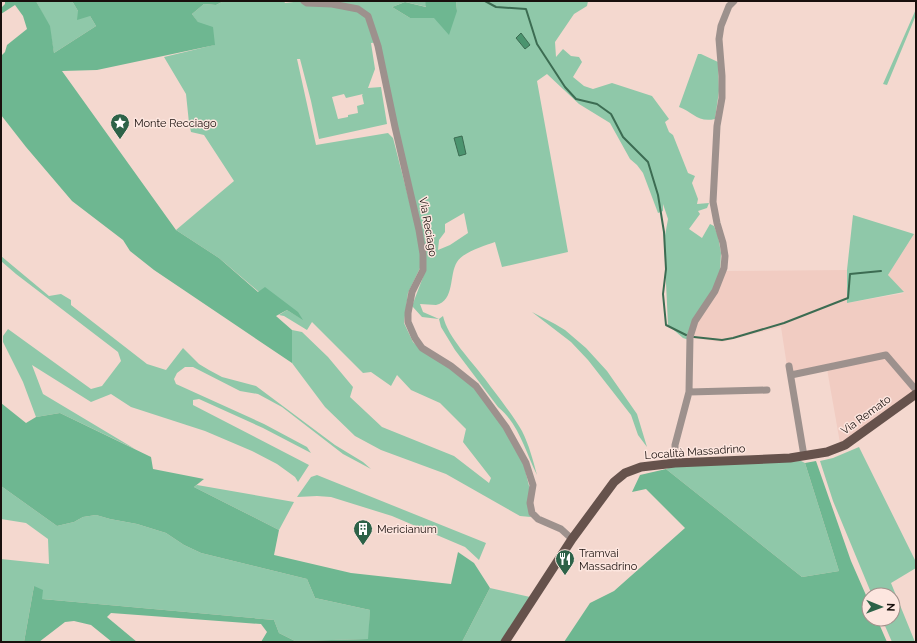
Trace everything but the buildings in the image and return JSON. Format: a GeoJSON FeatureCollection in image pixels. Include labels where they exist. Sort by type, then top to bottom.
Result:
{"type":"FeatureCollection","features":[{"type":"Feature","properties":{"kind":"main road","name":"Via Remato"},"geometry":{"type":"LineString","coordinates":[[804,456],[827,452],[845,445],[916,394]]}},
{"type":"Feature","properties":{"kind":"main road","name":"Località Massadrino"},"geometry":{"type":"LineString","coordinates":[[505,642],[571,538],[614,482],[625,473],[641,467],[674,463],[790,458],[804,456]]}},
{"type":"Feature","properties":{"kind":"street","name":"Via Reciago"},"geometry":{"type":"LineString","coordinates":[[304,1],[307,3],[332,4],[358,9],[368,16],[378,46],[423,254],[423,270],[412,292],[408,313],[408,322],[415,338],[422,348],[451,366],[476,386],[506,427],[526,463],[533,485],[530,503],[532,513],[538,519],[561,529],[571,538]]}},
{"type":"Feature","properties":{"kind":"street"},"geometry":{"type":"LineString","coordinates":[[674,463],[675,445],[689,392],[690,337],[692,329],[701,311],[715,291],[724,268],[725,256],[723,242],[716,223],[713,202],[717,126],[722,98],[719,39],[721,26],[725,15],[729,6],[734,1]]}},
{"type":"Feature","properties":{"kind":"street"},"geometry":{"type":"LineString","coordinates":[[791,375],[886,355],[916,390]]}},
{"type":"Feature","properties":{"kind":"street"},"geometry":{"type":"LineString","coordinates":[[789,366],[804,456]]}},
{"type":"Feature","properties":{"kind":"street"},"geometry":{"type":"LineString","coordinates":[[689,392],[767,390]]}},
{"type":"Feature","properties":{"kind":"shaded area"},"geometry":{"type":"Polygon","coordinates":[[[5,1],[36,1],[50,26],[54,53],[96,26],[90,16],[77,20],[78,11],[72,1],[224,1],[216,5],[204,4],[192,14],[198,22],[213,27],[215,45],[97,70],[62,71],[176,230],[219,258],[258,292],[265,287],[298,312],[303,320],[287,310],[276,316],[292,330],[292,363],[154,270],[130,251],[123,240],[72,201],[26,147],[1,115],[1,56],[5,52],[7,45],[27,29],[23,16],[15,5],[1,14],[1,8],[5,4],[5,1]]]}},
{"type":"Feature","properties":{"kind":"shaded area"},"geometry":{"type":"Polygon","coordinates":[[[36,1],[72,1],[78,11],[90,16],[96,26],[54,53],[49,26],[36,1]]]}},
{"type":"Feature","properties":{"kind":"shaded area"},"geometry":{"type":"Polygon","coordinates":[[[224,1],[284,1],[285,3],[302,1],[425,1],[427,7],[405,2],[392,7],[410,18],[434,18],[457,11],[456,1],[588,1],[587,6],[574,14],[555,42],[556,57],[563,49],[571,56],[579,57],[582,62],[573,77],[584,86],[593,89],[612,83],[652,96],[669,119],[665,122],[669,132],[673,135],[688,173],[695,176],[692,183],[698,199],[697,204],[709,203],[707,208],[698,211],[700,214],[689,229],[702,238],[710,224],[714,226],[718,236],[721,253],[720,274],[689,340],[683,338],[668,325],[664,241],[668,219],[663,204],[663,211],[658,213],[643,173],[630,159],[610,123],[579,104],[547,74],[537,81],[568,252],[502,267],[495,242],[474,250],[464,255],[457,262],[449,293],[442,302],[436,305],[420,304],[423,312],[439,319],[422,317],[412,306],[426,266],[379,42],[371,43],[375,69],[368,88],[381,87],[387,124],[319,139],[300,59],[297,59],[316,145],[388,133],[393,138],[422,254],[420,268],[408,293],[404,323],[413,342],[421,349],[451,367],[476,389],[504,428],[523,461],[530,490],[529,512],[531,517],[520,516],[446,474],[381,450],[355,436],[325,407],[292,363],[292,330],[302,332],[328,357],[353,387],[350,397],[382,427],[454,456],[489,483],[491,478],[463,442],[466,429],[440,403],[411,390],[397,375],[391,386],[371,372],[363,373],[312,322],[307,330],[284,316],[279,315],[287,310],[302,319],[259,292],[219,258],[176,230],[234,181],[204,135],[191,132],[186,94],[164,57],[214,45],[192,14],[204,4],[216,5],[224,1]],[[344,94],[332,97],[338,119],[358,113],[357,106],[364,104],[363,94],[346,98],[344,94]],[[464,213],[445,224],[445,232],[439,240],[438,250],[450,245],[468,233],[464,213]]]}},
{"type":"Feature","properties":{"kind":"shaded area"},"geometry":{"type":"Polygon","coordinates":[[[425,1],[456,1],[457,11],[449,35],[434,18],[410,18],[392,7],[405,2],[426,7],[425,1]]]}},
{"type":"Feature","properties":{"kind":"shaded area"},"geometry":{"type":"Polygon","coordinates":[[[916,9],[916,15],[887,85],[883,84],[916,9]]]}},
{"type":"Feature","properties":{"kind":"shaded area"},"geometry":{"type":"Polygon","coordinates":[[[521,33],[530,45],[525,49],[516,38],[521,33]]]}},
{"type":"Feature","properties":{"kind":"shaded area"},"geometry":{"type":"Polygon","coordinates":[[[698,54],[718,62],[719,91],[715,119],[704,120],[679,107],[698,54]]]}},
{"type":"Feature","properties":{"kind":"shaded area"},"geometry":{"type":"Polygon","coordinates":[[[462,136],[466,154],[459,156],[454,138],[462,136]]]}},
{"type":"Feature","properties":{"kind":"shaded area"},"geometry":{"type":"Polygon","coordinates":[[[853,215],[914,234],[888,275],[904,292],[847,303],[847,270],[853,215]]]}},
{"type":"Feature","properties":{"kind":"shaded area"},"geometry":{"type":"Polygon","coordinates":[[[914,234],[916,235],[916,389],[840,443],[827,369],[789,379],[781,327],[722,342],[692,338],[695,327],[724,271],[847,270],[847,303],[904,293],[888,275],[914,234]]]}},
{"type":"Feature","properties":{"kind":"shaded area"},"geometry":{"type":"Polygon","coordinates":[[[1,256],[49,296],[61,294],[71,300],[71,305],[147,364],[166,370],[183,348],[199,364],[222,377],[256,386],[335,445],[363,462],[371,469],[343,454],[282,407],[258,394],[240,391],[193,367],[185,367],[177,373],[174,379],[176,384],[264,424],[307,447],[311,453],[263,428],[199,399],[193,400],[193,405],[309,465],[298,482],[295,477],[277,464],[252,451],[205,431],[131,407],[111,394],[91,402],[32,365],[43,394],[135,449],[60,413],[36,417],[23,382],[3,342],[3,336],[8,329],[91,389],[102,386],[121,361],[118,352],[16,274],[1,261],[1,256]]]}},
{"type":"Feature","properties":{"kind":"shaded area"},"geometry":{"type":"Polygon","coordinates":[[[532,312],[565,330],[586,348],[607,371],[637,414],[647,447],[638,435],[631,415],[588,360],[571,342],[532,312]]]}},
{"type":"Feature","properties":{"kind":"shaded area"},"geometry":{"type":"Polygon","coordinates":[[[443,316],[455,341],[509,411],[522,431],[529,447],[537,475],[521,438],[511,421],[498,407],[455,350],[441,327],[439,319],[443,316]]]}},
{"type":"Feature","properties":{"kind":"shaded area"},"geometry":{"type":"Polygon","coordinates":[[[1,403],[26,423],[36,417],[60,413],[151,457],[153,469],[204,479],[194,487],[279,530],[274,555],[351,573],[451,584],[458,552],[474,563],[490,588],[462,642],[261,642],[267,632],[261,624],[111,613],[107,617],[137,642],[112,642],[91,625],[74,621],[65,622],[39,642],[24,642],[34,586],[43,590],[42,599],[274,620],[279,633],[295,641],[368,639],[370,610],[315,598],[307,579],[201,553],[184,545],[166,533],[137,524],[96,515],[83,517],[74,522],[57,526],[1,486],[1,403]]]}},
{"type":"Feature","properties":{"kind":"shaded area"},"geometry":{"type":"Polygon","coordinates":[[[859,447],[916,562],[916,568],[891,583],[893,587],[869,587],[833,501],[820,461],[833,458],[859,447]]]}},
{"type":"Feature","properties":{"kind":"shaded area"},"geometry":{"type":"Polygon","coordinates":[[[801,461],[805,463],[839,571],[802,577],[666,469],[674,466],[801,461]]]}},
{"type":"Feature","properties":{"kind":"shaded area"},"geometry":{"type":"Polygon","coordinates":[[[816,461],[851,561],[862,587],[861,587],[861,627],[880,627],[887,642],[564,642],[590,603],[614,591],[685,528],[646,489],[632,492],[640,475],[666,469],[802,577],[839,571],[805,463],[816,461]]]}},
{"type":"Feature","properties":{"kind":"shaded area"},"geometry":{"type":"Polygon","coordinates":[[[317,475],[486,543],[479,560],[465,547],[392,516],[331,497],[297,497],[311,477],[317,475]]]}},
{"type":"Feature","properties":{"kind":"shaded area"},"geometry":{"type":"Polygon","coordinates":[[[197,485],[294,502],[279,530],[194,487],[197,485]]]}},
{"type":"Feature","properties":{"kind":"shaded area"},"geometry":{"type":"Polygon","coordinates":[[[1,486],[57,526],[74,522],[83,517],[96,515],[137,524],[166,533],[184,545],[201,553],[307,579],[315,598],[370,610],[369,639],[295,641],[279,633],[274,620],[42,599],[34,586],[24,642],[1,642],[1,559],[49,564],[48,539],[26,523],[1,519],[1,486]]]}},
{"type":"Feature","properties":{"kind":"shaded area"},"geometry":{"type":"Polygon","coordinates":[[[490,588],[530,597],[500,642],[462,642],[490,588]]]}},
{"type":"Feature","properties":{"kind":"shaded area"},"geometry":{"type":"Polygon","coordinates":[[[901,608],[915,642],[892,642],[885,627],[901,627],[901,608]]]}},
{"type":"Feature","properties":{"kind":"waterway"},"geometry":{"type":"LineString","coordinates":[[485,1],[496,7],[526,9],[537,44],[565,87],[576,99],[597,104],[611,114],[623,137],[648,162],[658,195],[664,232],[666,269],[663,294],[666,325],[686,335]]}},
{"type":"Feature","properties":{"kind":"waterway"},"geometry":{"type":"LineString","coordinates":[[694,337],[722,340],[784,323],[848,298],[850,274],[881,271]]}},
{"type":"Feature","properties":{"kind":"place","name":"Monte Recciago"},"geometry":{"type":"Point","coordinates":[120,140]}},
{"type":"Feature","properties":{"kind":"place","name":"Mericianum"},"geometry":{"type":"Point","coordinates":[363,546]}},
{"type":"Feature","properties":{"kind":"place","name":"Tramvai Massadrino"},"geometry":{"type":"Point","coordinates":[565,576]}}]}
